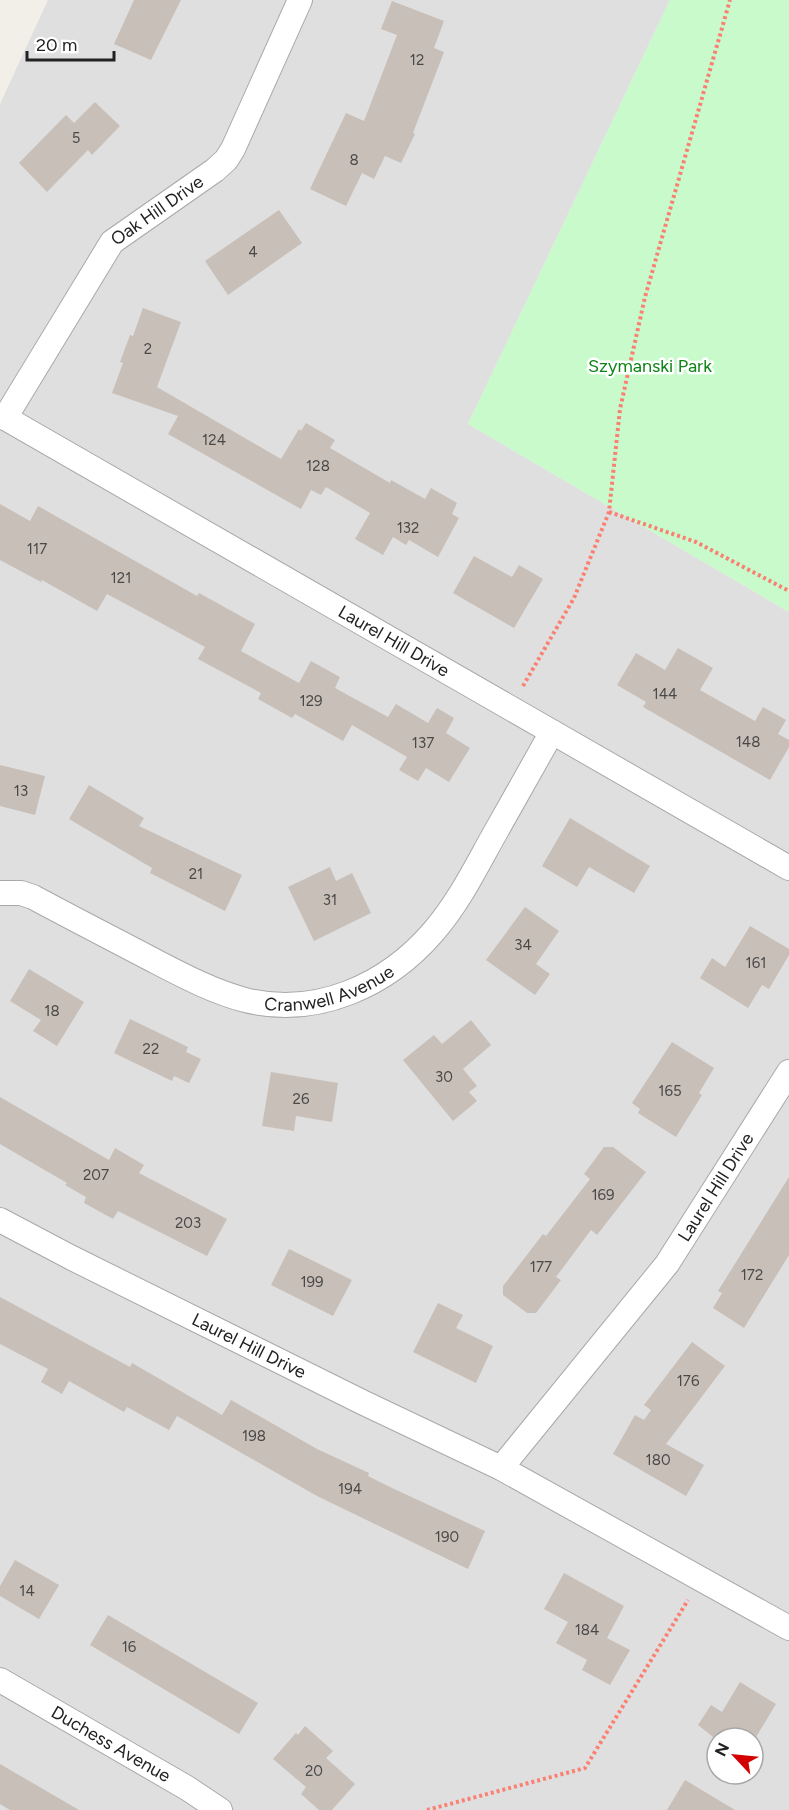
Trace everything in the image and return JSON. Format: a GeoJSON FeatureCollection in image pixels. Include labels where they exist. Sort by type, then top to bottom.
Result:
{"type":"FeatureCollection","features":[{"type":"Feature","properties":{"kind":"street","name":"Oak Hill Drive"},"geometry":{"type":"LineString","coordinates":[[3,416],[112,242],[226,160],[300,0]]}},
{"type":"Feature","properties":{"kind":"street","name":"Laurel Hill Drive"},"geometry":{"type":"LineString","coordinates":[[3,416],[789,868]]}},
{"type":"Feature","properties":{"kind":"street","name":"Cranwell Avenue"},"geometry":{"type":"LineString","coordinates":[[0,893],[21,893],[33,897],[182,975],[231,995],[260,1002],[291,1004],[335,998],[363,987],[390,972],[413,953],[435,930],[463,890],[552,732]]}},
{"type":"Feature","properties":{"kind":"street","name":"Laurel Hill Drive"},"geometry":{"type":"LineString","coordinates":[[501,1468],[667,1264],[789,1072]]}},
{"type":"Feature","properties":{"kind":"street","name":"Laurel Hill Drive"},"geometry":{"type":"LineString","coordinates":[[0,1220],[364,1403],[501,1468],[789,1628]]}},
{"type":"Feature","properties":{"kind":"street","name":"Duchess Avenue"},"geometry":{"type":"LineString","coordinates":[[0,1680],[187,1788],[220,1810]]}},
{"type":"Feature","properties":{"kind":"path"},"geometry":{"type":"LineString","coordinates":[[510,708],[574,598],[609,512],[620,409],[645,297],[730,0]]}},
{"type":"Feature","properties":{"kind":"path"},"geometry":{"type":"LineString","coordinates":[[609,512],[696,542],[789,591]]}},
{"type":"Feature","properties":{"kind":"path"},"geometry":{"type":"LineString","coordinates":[[427,1810],[585,1768],[701,1579]]}},
{"type":"Feature","properties":{"kind":"shaded area"},"geometry":{"type":"Polygon","coordinates":[[[48,0],[670,0],[468,424],[789,612],[789,1810],[0,1810],[0,104],[48,0]]]}},
{"type":"Feature","properties":{"kind":"green space","name":"Szymanski Park"},"geometry":{"type":"Polygon","coordinates":[[[670,0],[789,0],[789,612],[468,424],[670,0]]]}},
{"type":"Feature","properties":{"kind":"building"},"geometry":{"type":"Polygon","coordinates":[[[134,0],[181,0],[151,60],[114,44],[134,0]]]}},
{"type":"Feature","properties":{"kind":"building"},"geometry":{"type":"Polygon","coordinates":[[[392,1],[444,21],[434,48],[444,52],[413,133],[415,134],[401,163],[385,156],[374,179],[362,173],[346,206],[310,189],[346,113],[364,121],[397,35],[381,29],[392,1]]]}},
{"type":"Feature","properties":{"kind":"building"},"geometry":{"type":"Polygon","coordinates":[[[95,102],[120,126],[92,155],[88,150],[47,192],[19,163],[66,115],[74,123],[95,102]]]}},
{"type":"Feature","properties":{"kind":"building"},"geometry":{"type":"Polygon","coordinates":[[[279,210],[302,243],[228,295],[205,261],[279,210]]]}},
{"type":"Feature","properties":{"kind":"building"},"geometry":{"type":"Polygon","coordinates":[[[143,308],[181,322],[157,387],[281,459],[299,429],[301,431],[306,423],[335,440],[330,448],[390,483],[391,480],[425,499],[431,488],[457,503],[452,514],[459,518],[438,557],[409,540],[406,545],[393,537],[383,555],[355,539],[370,513],[326,487],[321,495],[311,490],[301,509],[168,434],[178,416],[112,393],[123,363],[120,362],[143,308]]]}},
{"type":"Feature","properties":{"kind":"building"},"geometry":{"type":"Polygon","coordinates":[[[0,504],[30,521],[38,506],[197,596],[199,593],[255,624],[241,651],[299,683],[311,661],[340,677],[335,688],[388,717],[396,704],[428,723],[437,708],[454,718],[446,733],[470,748],[449,782],[426,768],[418,781],[399,770],[407,757],[352,725],[343,741],[295,714],[292,718],[258,699],[261,693],[198,659],[205,647],[148,616],[107,594],[97,611],[42,580],[41,582],[0,560],[0,504]]]}},
{"type":"Feature","properties":{"kind":"building"},"geometry":{"type":"Polygon","coordinates":[[[474,556],[512,577],[519,565],[543,579],[514,628],[453,593],[474,556]]]}},
{"type":"Feature","properties":{"kind":"building"},"geometry":{"type":"Polygon","coordinates":[[[678,648],[713,668],[700,690],[755,721],[763,707],[786,720],[778,734],[789,740],[789,747],[770,780],[643,707],[646,702],[617,685],[636,653],[665,670],[678,648]]]}},
{"type":"Feature","properties":{"kind":"building"},"geometry":{"type":"Polygon","coordinates":[[[0,765],[45,776],[35,815],[0,806],[0,765]]]}},
{"type":"Feature","properties":{"kind":"building"},"geometry":{"type":"Polygon","coordinates":[[[89,785],[144,818],[139,826],[242,875],[225,911],[150,873],[152,868],[69,819],[89,785]]]}},
{"type":"Feature","properties":{"kind":"building"},"geometry":{"type":"Polygon","coordinates":[[[570,818],[650,866],[634,893],[589,867],[577,887],[542,866],[570,818]]]}},
{"type":"Feature","properties":{"kind":"building"},"geometry":{"type":"Polygon","coordinates":[[[330,867],[336,881],[352,873],[371,913],[314,941],[288,887],[330,867]]]}},
{"type":"Feature","properties":{"kind":"building"},"geometry":{"type":"Polygon","coordinates":[[[525,907],[559,931],[536,964],[550,974],[535,995],[486,960],[525,907]]]}},
{"type":"Feature","properties":{"kind":"building"},"geometry":{"type":"Polygon","coordinates":[[[750,926],[789,949],[789,955],[769,989],[762,985],[748,1008],[700,978],[712,958],[725,967],[750,926]]]}},
{"type":"Feature","properties":{"kind":"building"},"geometry":{"type":"Polygon","coordinates":[[[29,969],[84,1002],[57,1046],[33,1031],[41,1020],[10,1001],[29,969]]]}},
{"type":"Feature","properties":{"kind":"building"},"geometry":{"type":"Polygon","coordinates":[[[130,1019],[188,1047],[186,1052],[201,1059],[189,1083],[174,1076],[172,1081],[114,1053],[130,1019]]]}},
{"type":"Feature","properties":{"kind":"building"},"geometry":{"type":"Polygon","coordinates":[[[471,1020],[491,1045],[463,1069],[477,1086],[469,1092],[477,1101],[453,1121],[403,1060],[434,1035],[442,1044],[471,1020]]]}},
{"type":"Feature","properties":{"kind":"building"},"geometry":{"type":"Polygon","coordinates":[[[672,1042],[714,1068],[699,1093],[702,1095],[676,1137],[638,1113],[640,1109],[632,1103],[672,1042]]]}},
{"type":"Feature","properties":{"kind":"building"},"geometry":{"type":"Polygon","coordinates":[[[271,1072],[338,1083],[332,1122],[296,1116],[294,1131],[262,1126],[271,1072]]]}},
{"type":"Feature","properties":{"kind":"building"},"geometry":{"type":"Polygon","coordinates":[[[0,1097],[109,1160],[115,1148],[144,1165],[139,1173],[227,1219],[207,1256],[118,1211],[113,1219],[84,1203],[86,1197],[65,1185],[67,1183],[0,1144],[0,1097]]]}},
{"type":"Feature","properties":{"kind":"building"},"geometry":{"type":"Polygon","coordinates":[[[604,1147],[613,1147],[646,1172],[597,1235],[591,1230],[556,1277],[561,1280],[536,1313],[527,1313],[503,1295],[503,1286],[543,1234],[546,1236],[590,1179],[584,1174],[604,1147]]]}},
{"type":"Feature","properties":{"kind":"building"},"geometry":{"type":"Polygon","coordinates":[[[789,1177],[789,1255],[744,1328],[713,1308],[722,1293],[718,1291],[789,1177]]]}},
{"type":"Feature","properties":{"kind":"building"},"geometry":{"type":"Polygon","coordinates":[[[289,1249],[352,1280],[333,1316],[271,1285],[289,1249]]]}},
{"type":"Feature","properties":{"kind":"building"},"geometry":{"type":"Polygon","coordinates":[[[0,1297],[130,1367],[132,1363],[222,1415],[231,1400],[317,1449],[369,1473],[368,1476],[485,1531],[468,1569],[317,1496],[177,1416],[169,1430],[127,1407],[124,1412],[69,1381],[62,1394],[41,1382],[48,1369],[0,1344],[0,1297]]]}},
{"type":"Feature","properties":{"kind":"building"},"geometry":{"type":"Polygon","coordinates":[[[438,1303],[463,1315],[456,1328],[493,1346],[476,1383],[413,1352],[438,1303]]]}},
{"type":"Feature","properties":{"kind":"building"},"geometry":{"type":"Polygon","coordinates":[[[692,1342],[725,1366],[666,1444],[704,1465],[686,1496],[613,1454],[635,1415],[644,1420],[651,1410],[644,1405],[692,1342]]]}},
{"type":"Feature","properties":{"kind":"building"},"geometry":{"type":"Polygon","coordinates":[[[15,1560],[59,1585],[39,1619],[0,1596],[0,1586],[15,1560]]]}},
{"type":"Feature","properties":{"kind":"building"},"geometry":{"type":"Polygon","coordinates":[[[564,1573],[624,1606],[607,1638],[630,1650],[610,1685],[582,1670],[587,1660],[556,1643],[568,1622],[544,1609],[564,1573]]]}},
{"type":"Feature","properties":{"kind":"building"},"geometry":{"type":"Polygon","coordinates":[[[108,1615],[258,1703],[239,1734],[90,1645],[108,1615]]]}},
{"type":"Feature","properties":{"kind":"building"},"geometry":{"type":"Polygon","coordinates":[[[740,1682],[776,1704],[763,1726],[705,1726],[705,1731],[698,1725],[711,1705],[722,1712],[740,1682]]]}},
{"type":"Feature","properties":{"kind":"building"},"geometry":{"type":"Polygon","coordinates":[[[305,1726],[333,1751],[326,1758],[355,1784],[332,1810],[319,1810],[301,1794],[306,1787],[273,1759],[305,1726]]]}},
{"type":"Feature","properties":{"kind":"building"},"geometry":{"type":"Polygon","coordinates":[[[0,1764],[79,1810],[10,1810],[0,1804],[0,1764]]]}},
{"type":"Feature","properties":{"kind":"building"},"geometry":{"type":"Polygon","coordinates":[[[685,1780],[735,1810],[667,1810],[685,1780]]]}}]}
